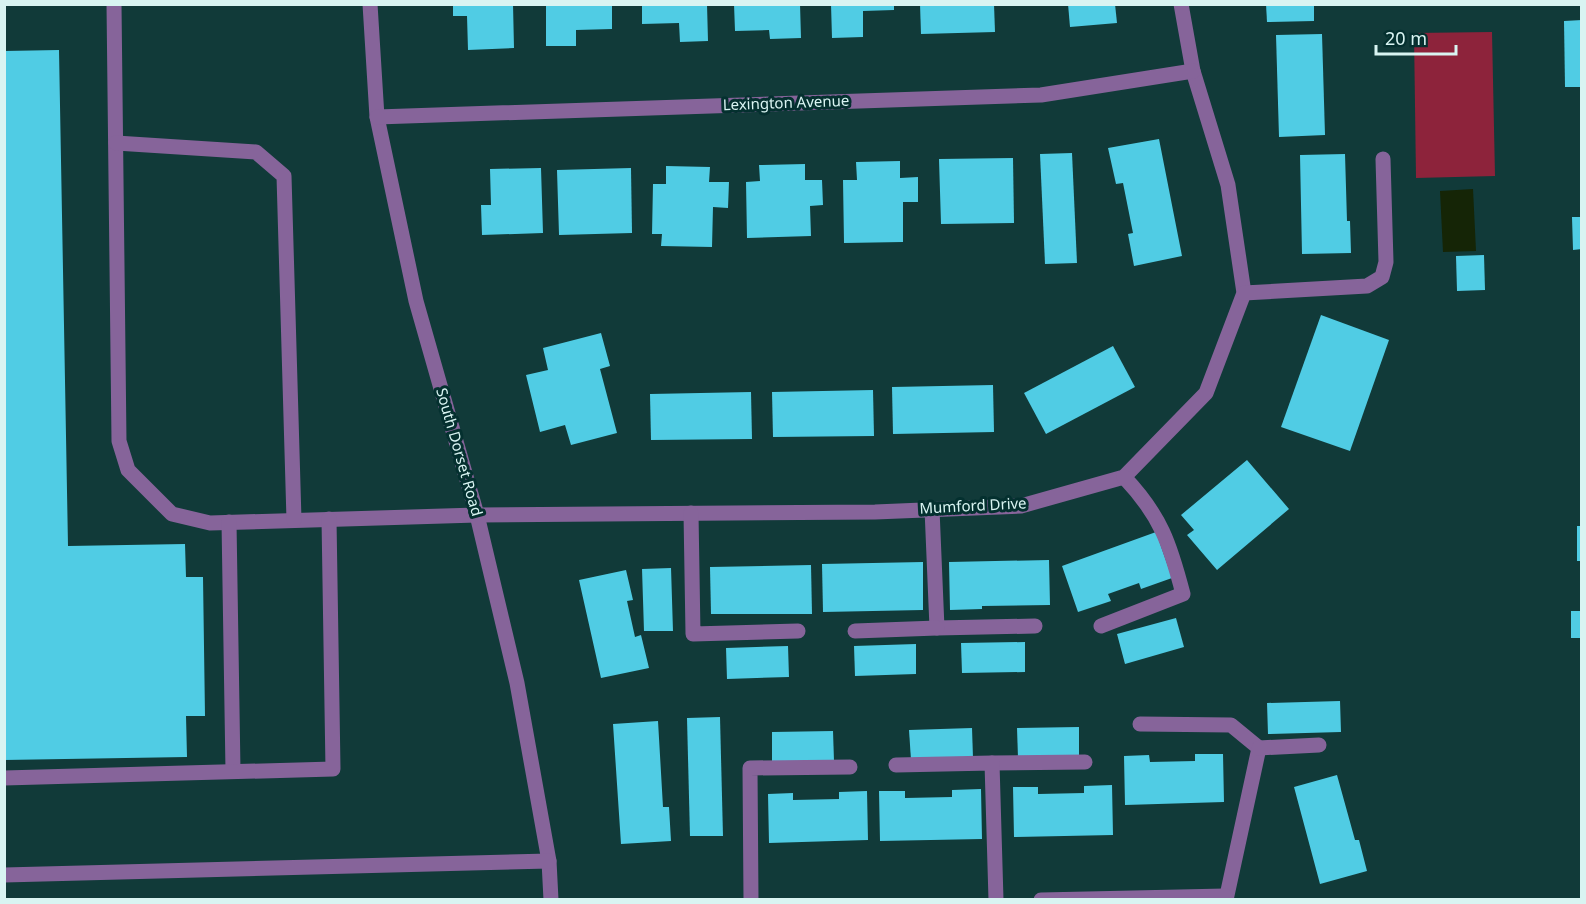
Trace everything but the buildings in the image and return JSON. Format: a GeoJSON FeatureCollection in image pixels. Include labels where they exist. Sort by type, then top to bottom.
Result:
{"type":"FeatureCollection","features":[{"type":"Feature","properties":{"kind":"street","name":"Mumford Drive"},"geometry":{"type":"LineString","coordinates":[[114,4],[119,441],[128,470],[172,514],[210,523],[1021,506],[1124,477],[1206,393],[1244,293],[1228,185],[1193,71],[1181,4]]}},
{"type":"Feature","properties":{"kind":"street","name":"South Dorset Road"},"geometry":{"type":"LineString","coordinates":[[370,4],[377,117],[416,301],[477,516],[517,682],[549,861],[551,900]]}},
{"type":"Feature","properties":{"kind":"street","name":"Lexington Avenue"},"geometry":{"type":"LineString","coordinates":[[377,117],[1041,95],[1193,71]]}},
{"type":"Feature","properties":{"kind":"street"},"geometry":{"type":"LineString","coordinates":[[116,143],[256,152],[284,176],[294,520]]}},
{"type":"Feature","properties":{"kind":"street"},"geometry":{"type":"LineString","coordinates":[[1244,293],[1367,286],[1382,278],[1386,262],[1383,159]]}},
{"type":"Feature","properties":{"kind":"street"},"geometry":{"type":"LineString","coordinates":[[1101,626],[1183,594],[1169,542],[1144,497],[1124,477]]}},
{"type":"Feature","properties":{"kind":"street"},"geometry":{"type":"LineString","coordinates":[[932,509],[937,628]]}},
{"type":"Feature","properties":{"kind":"street"},"geometry":{"type":"LineString","coordinates":[[691,513],[693,634],[798,632]]}},
{"type":"Feature","properties":{"kind":"street"},"geometry":{"type":"LineString","coordinates":[[4,778],[333,769],[329,519]]}},
{"type":"Feature","properties":{"kind":"street"},"geometry":{"type":"LineString","coordinates":[[229,522],[233,771]]}},
{"type":"Feature","properties":{"kind":"street"},"geometry":{"type":"LineString","coordinates":[[855,631],[1035,626]]}},
{"type":"Feature","properties":{"kind":"street"},"geometry":{"type":"LineString","coordinates":[[1140,724],[1231,725],[1259,748],[1318,745]]}},
{"type":"Feature","properties":{"kind":"street"},"geometry":{"type":"LineString","coordinates":[[1041,900],[1226,898],[1259,748]]}},
{"type":"Feature","properties":{"kind":"street"},"geometry":{"type":"LineString","coordinates":[[896,765],[1085,762]]}},
{"type":"Feature","properties":{"kind":"street"},"geometry":{"type":"LineString","coordinates":[[992,763],[996,900]]}},
{"type":"Feature","properties":{"kind":"street"},"geometry":{"type":"LineString","coordinates":[[752,900],[750,768],[850,767]]}},
{"type":"Feature","properties":{"kind":"street"},"geometry":{"type":"LineString","coordinates":[[4,875],[549,861]]}},
{"type":"Feature","properties":{"kind":"shaded area"},"geometry":{"type":"Polygon","coordinates":[[[1492,32],[1495,176],[1416,178],[1414,33],[1492,32]]]}},
{"type":"Feature","properties":{"kind":"shaded area"},"geometry":{"type":"Polygon","coordinates":[[[1473,189],[1476,251],[1443,252],[1440,191],[1473,189]]]}}]}
